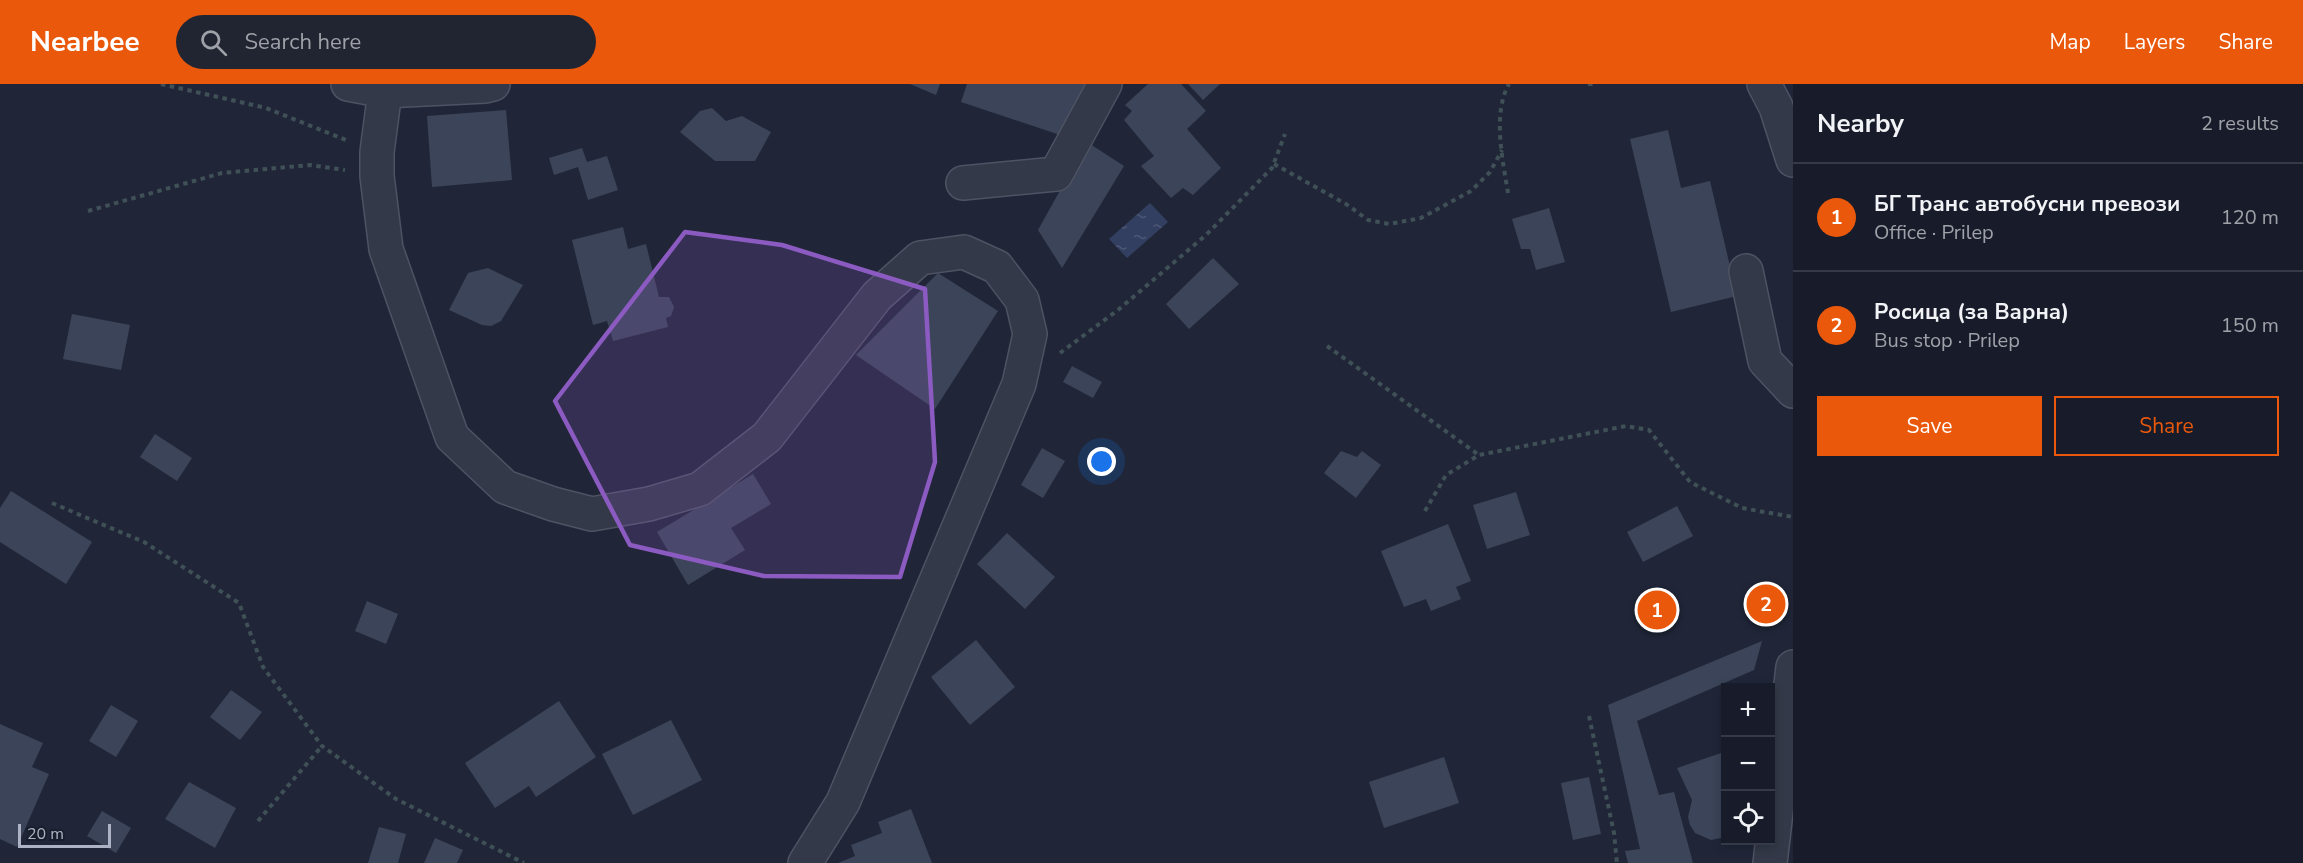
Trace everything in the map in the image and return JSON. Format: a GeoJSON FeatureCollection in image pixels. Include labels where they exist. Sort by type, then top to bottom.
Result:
{"type":"FeatureCollection","features":[{"type":"Feature","properties":{"kind":"street"},"geometry":{"type":"LineString","coordinates":[[348,84],[385,92],[493,84]]}},
{"type":"Feature","properties":{"kind":"street"},"geometry":{"type":"LineString","coordinates":[[963,183],[1056,174],[1105,84]]}},
{"type":"Feature","properties":{"kind":"street"},"geometry":{"type":"LineString","coordinates":[[385,92],[377,164],[386,249],[452,437],[505,487],[553,504],[592,514],[649,504],[700,489],[767,437],[876,296],[920,258],[964,252],[997,267],[1022,300],[1030,334],[1019,384],[843,802],[805,863]]}},
{"type":"Feature","properties":{"kind":"street"},"geometry":{"type":"LineString","coordinates":[[1778,101],[1793,160]]}},
{"type":"Feature","properties":{"kind":"street"},"geometry":{"type":"LineString","coordinates":[[1746,271],[1765,361],[1793,391]]}},
{"type":"Feature","properties":{"kind":"street"},"geometry":{"type":"LineString","coordinates":[[1770,863],[1793,667]]}},
{"type":"Feature","properties":{"kind":"path"},"geometry":{"type":"LineString","coordinates":[[161,84],[267,108],[377,164]]}},
{"type":"Feature","properties":{"kind":"path"},"geometry":{"type":"LineString","coordinates":[[1508,193],[1500,117],[1505,89],[1509,84]]}},
{"type":"Feature","properties":{"kind":"path"},"geometry":{"type":"LineString","coordinates":[[1587,84],[1596,84]]}},
{"type":"Feature","properties":{"kind":"path"},"geometry":{"type":"LineString","coordinates":[[1019,384],[1118,310],[1197,242],[1272,168],[1285,134]]}},
{"type":"Feature","properties":{"kind":"path"},"geometry":{"type":"LineString","coordinates":[[1274,164],[1346,204],[1368,220],[1389,224],[1421,218],[1471,191],[1490,172],[1502,150]]}},
{"type":"Feature","properties":{"kind":"path"},"geometry":{"type":"LineString","coordinates":[[88,211],[222,173],[310,165],[377,164]]}},
{"type":"Feature","properties":{"kind":"path"},"geometry":{"type":"LineString","coordinates":[[1327,346],[1479,455]]}},
{"type":"Feature","properties":{"kind":"path"},"geometry":{"type":"LineString","coordinates":[[1425,511],[1446,475],[1479,455],[1626,426],[1649,430],[1690,482],[1742,508],[1793,517]]}},
{"type":"Feature","properties":{"kind":"path"},"geometry":{"type":"LineString","coordinates":[[52,503],[144,542],[239,603],[263,667],[322,746],[396,799],[524,863]]}},
{"type":"Feature","properties":{"kind":"path"},"geometry":{"type":"LineString","coordinates":[[1589,716],[1614,833],[1617,863]]}},
{"type":"Feature","properties":{"kind":"path"},"geometry":{"type":"LineString","coordinates":[[258,821],[322,746]]}},
{"type":"Feature","properties":{"kind":"highlighted area"},"geometry":{"type":"Polygon","coordinates":[[[685,232],[782,245],[925,289],[935,462],[900,577],[764,576],[630,545],[555,401],[685,232]]]}},
{"type":"Feature","properties":{"kind":"water"},"geometry":{"type":"Polygon","coordinates":[[[1150,203],[1168,222],[1127,258],[1109,239],[1150,203]]]}},
{"type":"Feature","properties":{"kind":"building"},"geometry":{"type":"Polygon","coordinates":[[[910,84],[940,84],[936,95],[910,84]]]}},
{"type":"Feature","properties":{"kind":"building"},"geometry":{"type":"Polygon","coordinates":[[[967,84],[1093,84],[1066,137],[961,102],[967,84]]]}},
{"type":"Feature","properties":{"kind":"building"},"geometry":{"type":"Polygon","coordinates":[[[1148,84],[1181,84],[1206,111],[1187,129],[1221,168],[1193,195],[1183,188],[1171,198],[1141,166],[1154,156],[1124,120],[1132,111],[1125,105],[1148,84]]]}},
{"type":"Feature","properties":{"kind":"building"},"geometry":{"type":"Polygon","coordinates":[[[1188,84],[1220,84],[1203,100],[1188,84]]]}},
{"type":"Feature","properties":{"kind":"building"},"geometry":{"type":"Polygon","coordinates":[[[712,108],[726,121],[742,116],[771,132],[755,161],[715,161],[680,132],[700,111],[712,108]]]}},
{"type":"Feature","properties":{"kind":"building"},"geometry":{"type":"Polygon","coordinates":[[[506,110],[512,180],[432,187],[427,116],[506,110]]]}},
{"type":"Feature","properties":{"kind":"building"},"geometry":{"type":"Polygon","coordinates":[[[1668,130],[1681,188],[1710,181],[1737,296],[1671,312],[1630,139],[1668,130]]]}},
{"type":"Feature","properties":{"kind":"building"},"geometry":{"type":"Polygon","coordinates":[[[1087,142],[1124,166],[1062,268],[1038,230],[1087,142]]]}},
{"type":"Feature","properties":{"kind":"building"},"geometry":{"type":"Polygon","coordinates":[[[582,148],[587,162],[607,156],[618,190],[588,200],[578,167],[554,175],[549,158],[582,148]]]}},
{"type":"Feature","properties":{"kind":"building"},"geometry":{"type":"Polygon","coordinates":[[[1549,208],[1565,262],[1536,270],[1530,249],[1521,249],[1512,219],[1549,208]]]}},
{"type":"Feature","properties":{"kind":"building"},"geometry":{"type":"Polygon","coordinates":[[[623,227],[628,249],[646,244],[659,297],[669,297],[674,307],[671,316],[666,318],[668,327],[613,341],[607,321],[593,325],[572,240],[623,227]]]}},
{"type":"Feature","properties":{"kind":"building"},"geometry":{"type":"Polygon","coordinates":[[[1213,258],[1239,284],[1189,329],[1166,304],[1213,258]]]}},
{"type":"Feature","properties":{"kind":"building"},"geometry":{"type":"Polygon","coordinates":[[[488,268],[523,285],[501,321],[491,326],[482,325],[449,310],[468,273],[488,268]]]}},
{"type":"Feature","properties":{"kind":"building"},"geometry":{"type":"Polygon","coordinates":[[[938,273],[998,311],[935,409],[856,355],[938,273]]]}},
{"type":"Feature","properties":{"kind":"building"},"geometry":{"type":"Polygon","coordinates":[[[72,314],[130,325],[121,370],[63,359],[72,314]]]}},
{"type":"Feature","properties":{"kind":"building"},"geometry":{"type":"Polygon","coordinates":[[[1072,366],[1102,382],[1093,398],[1063,382],[1072,366]]]}},
{"type":"Feature","properties":{"kind":"building"},"geometry":{"type":"Polygon","coordinates":[[[155,434],[192,458],[177,481],[140,457],[155,434]]]}},
{"type":"Feature","properties":{"kind":"building"},"geometry":{"type":"Polygon","coordinates":[[[1042,448],[1065,461],[1043,498],[1021,485],[1042,448]]]}},
{"type":"Feature","properties":{"kind":"building"},"geometry":{"type":"Polygon","coordinates":[[[1341,451],[1357,457],[1362,451],[1381,465],[1356,498],[1324,473],[1341,451]]]}},
{"type":"Feature","properties":{"kind":"building"},"geometry":{"type":"Polygon","coordinates":[[[753,474],[771,504],[731,528],[745,550],[688,585],[657,532],[753,474]]]}},
{"type":"Feature","properties":{"kind":"building"},"geometry":{"type":"Polygon","coordinates":[[[11,491],[92,542],[66,584],[0,542],[0,508],[11,491]]]}},
{"type":"Feature","properties":{"kind":"building"},"geometry":{"type":"Polygon","coordinates":[[[1516,492],[1530,535],[1487,549],[1473,505],[1516,492]]]}},
{"type":"Feature","properties":{"kind":"building"},"geometry":{"type":"Polygon","coordinates":[[[1677,506],[1693,536],[1643,562],[1627,532],[1677,506]]]}},
{"type":"Feature","properties":{"kind":"building"},"geometry":{"type":"Polygon","coordinates":[[[1448,524],[1471,581],[1456,587],[1461,599],[1431,611],[1426,599],[1404,607],[1381,551],[1448,524]]]}},
{"type":"Feature","properties":{"kind":"building"},"geometry":{"type":"Polygon","coordinates":[[[1007,533],[1055,577],[1025,609],[977,564],[1007,533]]]}},
{"type":"Feature","properties":{"kind":"building"},"geometry":{"type":"Polygon","coordinates":[[[367,601],[398,614],[386,644],[355,631],[367,601]]]}},
{"type":"Feature","properties":{"kind":"building"},"geometry":{"type":"Polygon","coordinates":[[[976,640],[1015,687],[970,725],[931,677],[976,640]]]}},
{"type":"Feature","properties":{"kind":"building"},"geometry":{"type":"Polygon","coordinates":[[[1762,641],[1754,670],[1637,721],[1659,795],[1674,792],[1693,863],[1628,863],[1625,851],[1640,849],[1608,705],[1762,641]]]}},
{"type":"Feature","properties":{"kind":"building"},"geometry":{"type":"Polygon","coordinates":[[[231,690],[262,712],[240,740],[210,717],[231,690]]]}},
{"type":"Feature","properties":{"kind":"building"},"geometry":{"type":"Polygon","coordinates":[[[559,701],[596,757],[536,797],[529,786],[495,808],[465,763],[559,701]]]}},
{"type":"Feature","properties":{"kind":"building"},"geometry":{"type":"Polygon","coordinates":[[[111,705],[138,721],[116,757],[89,741],[111,705]]]}},
{"type":"Feature","properties":{"kind":"building"},"geometry":{"type":"Polygon","coordinates":[[[671,720],[702,780],[633,815],[602,754],[671,720]]]}},
{"type":"Feature","properties":{"kind":"building"},"geometry":{"type":"Polygon","coordinates":[[[0,724],[43,743],[32,767],[49,774],[17,847],[0,839],[0,724]]]}},
{"type":"Feature","properties":{"kind":"building"},"geometry":{"type":"Polygon","coordinates":[[[1721,753],[1721,838],[1711,840],[1695,833],[1688,817],[1692,800],[1677,768],[1721,753]]]}},
{"type":"Feature","properties":{"kind":"building"},"geometry":{"type":"Polygon","coordinates":[[[1444,757],[1459,803],[1384,828],[1369,782],[1444,757]]]}},
{"type":"Feature","properties":{"kind":"building"},"geometry":{"type":"Polygon","coordinates":[[[1589,777],[1601,834],[1573,840],[1561,783],[1589,777]]]}},
{"type":"Feature","properties":{"kind":"building"},"geometry":{"type":"Polygon","coordinates":[[[189,782],[236,808],[215,848],[165,819],[189,782]]]}},
{"type":"Feature","properties":{"kind":"building"},"geometry":{"type":"Polygon","coordinates":[[[911,809],[932,863],[838,863],[855,856],[851,845],[882,833],[878,822],[911,809]]]}},
{"type":"Feature","properties":{"kind":"building"},"geometry":{"type":"Polygon","coordinates":[[[102,811],[131,828],[116,853],[87,836],[102,811]]]}},
{"type":"Feature","properties":{"kind":"building"},"geometry":{"type":"Polygon","coordinates":[[[379,827],[406,834],[398,863],[368,863],[379,827]]]}},
{"type":"Feature","properties":{"kind":"building"},"geometry":{"type":"Polygon","coordinates":[[[435,838],[463,850],[457,863],[424,863],[435,838]]]}},
{"type":"Feature","properties":{"kind":"place","name":"Росица (за Варна)"},"geometry":{"type":"Point","coordinates":[1766,604]}},
{"type":"Feature","properties":{"kind":"place","name":"БГ Транс автобусни превози"},"geometry":{"type":"Point","coordinates":[1657,610]}}]}
